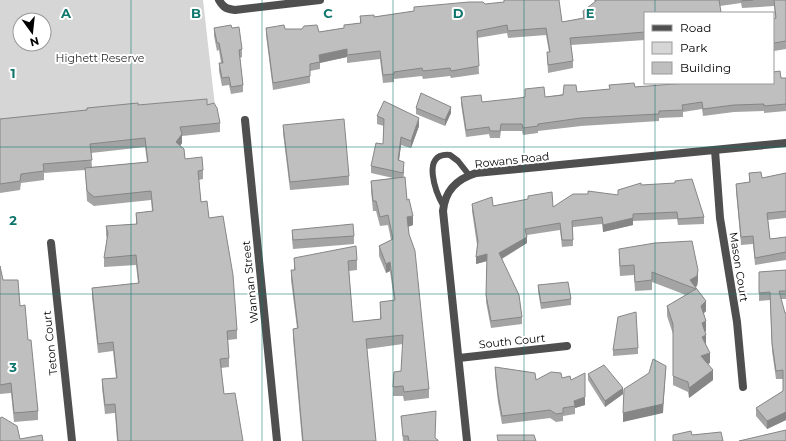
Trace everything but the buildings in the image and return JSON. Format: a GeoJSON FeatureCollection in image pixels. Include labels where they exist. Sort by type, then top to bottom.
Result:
{"type":"FeatureCollection","features":[{"type":"Feature","properties":{"kind":"street"},"geometry":{"type":"LineString","coordinates":[[221,3],[228,9],[235,10],[320,0]]}},
{"type":"Feature","properties":{"kind":"street","name":"Wannan Street"},"geometry":{"type":"LineString","coordinates":[[244,120],[277,441]]}},
{"type":"Feature","properties":{"kind":"street","name":"Rowans Road"},"geometry":{"type":"LineString","coordinates":[[467,441],[444,207],[446,196],[454,185],[469,175],[786,143]]}},
{"type":"Feature","properties":{"kind":"street","name":"Mason Court"},"geometry":{"type":"LineString","coordinates":[[715,150],[720,218],[737,322],[743,388]]}},
{"type":"Feature","properties":{"kind":"street","name":"Teton Court"},"geometry":{"type":"LineString","coordinates":[[51,243],[72,441]]}},
{"type":"Feature","properties":{"kind":"street","name":"South Court"},"geometry":{"type":"LineString","coordinates":[[459,358],[568,346]]}},
{"type":"Feature","properties":{"kind":"lane"},"geometry":{"type":"LineString","coordinates":[[444,207],[436,192],[432,168],[436,158],[450,155],[458,161],[469,175]]}},
{"type":"Feature","properties":{"kind":"green space","name":"Highett Reserve"},"geometry":{"type":"Polygon","coordinates":[[[0,0],[203,0],[215,106],[0,125],[0,0]]]}}]}
